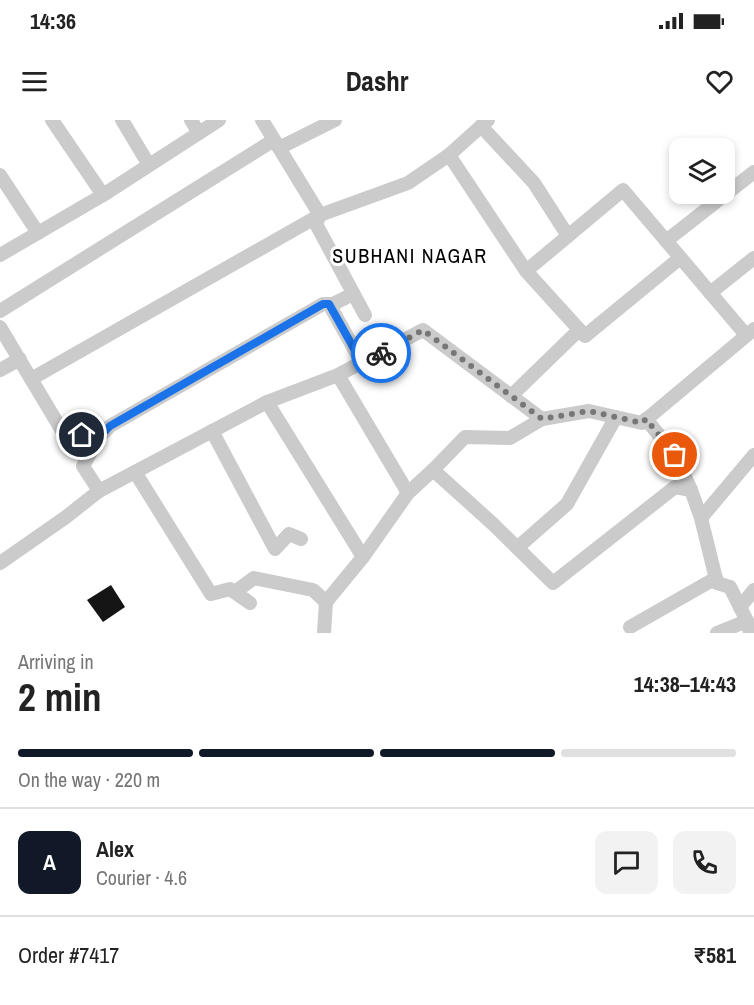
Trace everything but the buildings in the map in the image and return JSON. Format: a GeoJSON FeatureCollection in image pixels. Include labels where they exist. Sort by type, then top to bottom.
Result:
{"type":"FeatureCollection","features":[{"type":"Feature","properties":{"kind":"street"},"geometry":{"type":"LineString","coordinates":[[52,120],[103,195]]}},
{"type":"Feature","properties":{"kind":"street"},"geometry":{"type":"LineString","coordinates":[[122,120],[149,165]]}},
{"type":"Feature","properties":{"kind":"street"},"geometry":{"type":"LineString","coordinates":[[191,120],[199,133]]}},
{"type":"Feature","properties":{"kind":"street"},"geometry":{"type":"LineString","coordinates":[[0,254],[103,195],[219,120]]}},
{"type":"Feature","properties":{"kind":"street"},"geometry":{"type":"LineString","coordinates":[[262,120],[320,215]]}},
{"type":"Feature","properties":{"kind":"street"},"geometry":{"type":"LineString","coordinates":[[0,311],[277,144],[335,120]]}},
{"type":"Feature","properties":{"kind":"street"},"geometry":{"type":"LineString","coordinates":[[32,379],[320,215],[408,183],[449,155],[485,123],[534,183],[568,236]]}},
{"type":"Feature","properties":{"kind":"street"},"geometry":{"type":"LineString","coordinates":[[449,155],[526,271],[585,336],[680,258]]}},
{"type":"Feature","properties":{"kind":"street"},"geometry":{"type":"LineString","coordinates":[[666,241],[754,172]]}},
{"type":"Feature","properties":{"kind":"street"},"geometry":{"type":"LineString","coordinates":[[0,176],[38,233]]}},
{"type":"Feature","properties":{"kind":"street"},"geometry":{"type":"LineString","coordinates":[[324,633],[326,602],[363,557],[408,493],[465,437],[510,438],[542,419],[589,411],[642,423],[750,332],[710,293],[623,190],[526,271]]}},
{"type":"Feature","properties":{"kind":"street"},"geometry":{"type":"LineString","coordinates":[[320,215],[316,224],[365,315]]}},
{"type":"Feature","properties":{"kind":"street"},"geometry":{"type":"LineString","coordinates":[[710,293],[754,258]]}},
{"type":"Feature","properties":{"kind":"street"},"geometry":{"type":"LineString","coordinates":[[99,491],[83,466],[100,436],[110,426],[323,304],[333,304],[353,294]]}},
{"type":"Feature","properties":{"kind":"street"},"geometry":{"type":"LineString","coordinates":[[329,304],[362,363]]}},
{"type":"Feature","properties":{"kind":"street"},"geometry":{"type":"LineString","coordinates":[[0,327],[64,434],[100,436]]}},
{"type":"Feature","properties":{"kind":"street"},"geometry":{"type":"LineString","coordinates":[[0,563],[66,518],[99,491],[267,402],[338,375],[423,330],[542,419]]}},
{"type":"Feature","properties":{"kind":"street"},"geometry":{"type":"LineString","coordinates":[[511,396],[579,330]]}},
{"type":"Feature","properties":{"kind":"street"},"geometry":{"type":"LineString","coordinates":[[0,370],[20,358]]}},
{"type":"Feature","properties":{"kind":"street"},"geometry":{"type":"LineString","coordinates":[[338,375],[408,493]]}},
{"type":"Feature","properties":{"kind":"street"},"geometry":{"type":"LineString","coordinates":[[267,402],[363,557]]}},
{"type":"Feature","properties":{"kind":"street"},"geometry":{"type":"LineString","coordinates":[[518,548],[567,504],[616,417]]}},
{"type":"Feature","properties":{"kind":"street"},"geometry":{"type":"LineString","coordinates":[[646,419],[675,455],[701,518],[717,583],[730,587],[748,627],[717,633]]}},
{"type":"Feature","properties":{"kind":"street"},"geometry":{"type":"LineString","coordinates":[[212,431],[275,549],[289,534],[301,539]]}},
{"type":"Feature","properties":{"kind":"street"},"geometry":{"type":"LineString","coordinates":[[701,518],[754,455]]}},
{"type":"Feature","properties":{"kind":"street"},"geometry":{"type":"LineString","coordinates":[[433,470],[554,583],[675,487],[691,490]]}},
{"type":"Feature","properties":{"kind":"street"},"geometry":{"type":"LineString","coordinates":[[135,472],[211,594],[230,589],[250,603]]}},
{"type":"Feature","properties":{"kind":"street"},"geometry":{"type":"LineString","coordinates":[[235,592],[254,578],[313,590],[326,602]]}},
{"type":"Feature","properties":{"kind":"street"},"geometry":{"type":"LineString","coordinates":[[630,627],[716,578]]}},
{"type":"Feature","properties":{"kind":"street"},"geometry":{"type":"LineString","coordinates":[[740,606],[754,590]]}},
{"type":"Feature","properties":{"kind":"way so far"},"geometry":{"type":"LineString","coordinates":[[381,353],[423,330],[542,419],[589,411],[642,423],[646,419],[675,455]]}},
{"type":"Feature","properties":{"kind":"district","name":"SUBHANI NAGAR"},"geometry":{"type":"Point","coordinates":[410,255]}},
{"type":"Feature","properties":{"kind":"route"},"geometry":{"type":"LineString","coordinates":[[82,435],[100,436],[110,426],[323,304],[329,304],[362,363],[381,353]]}}]}
